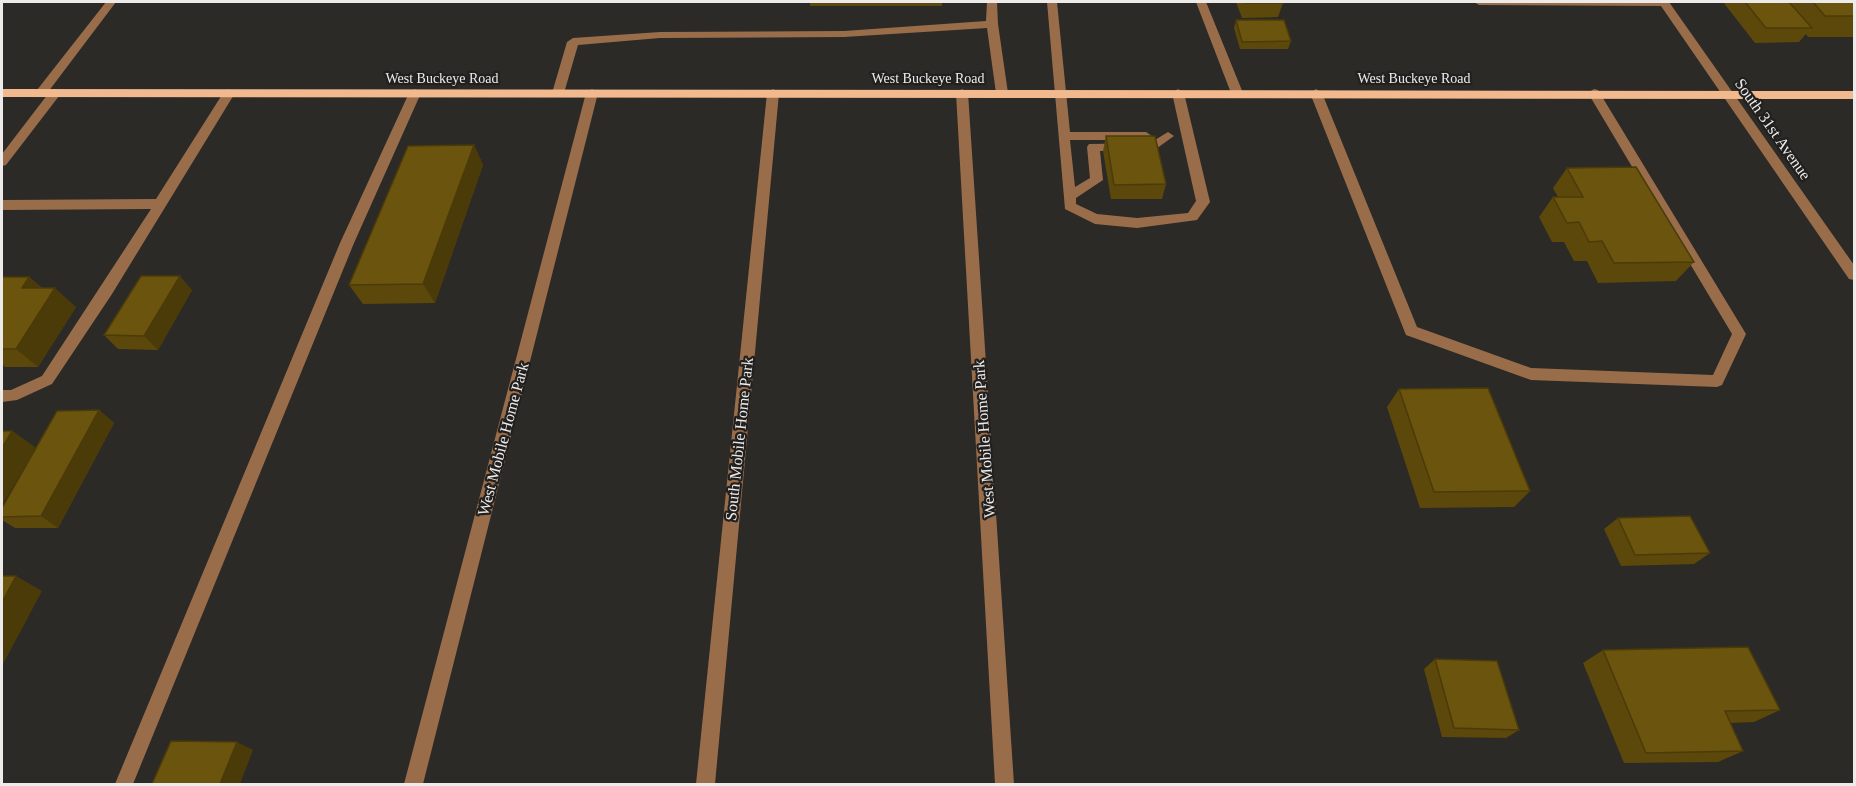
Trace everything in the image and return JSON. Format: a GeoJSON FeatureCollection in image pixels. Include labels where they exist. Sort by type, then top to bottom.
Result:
{"type":"FeatureCollection","features":[{"type":"Feature","properties":{"kind":"main road","name":"West Buckeye Road"},"geometry":{"type":"LineString","coordinates":[[2,93],[1854,95]]}},
{"type":"Feature","properties":{"kind":"street"},"geometry":{"type":"LineString","coordinates":[[41,93],[111,2]]}},
{"type":"Feature","properties":{"kind":"street"},"geometry":{"type":"LineString","coordinates":[[993,2],[992,24],[1002,93]]}},
{"type":"Feature","properties":{"kind":"street"},"geometry":{"type":"LineString","coordinates":[[1052,2],[1070,206],[1095,219],[1137,223],[1192,217],[1203,202],[1178,93]]}},
{"type":"Feature","properties":{"kind":"street"},"geometry":{"type":"LineString","coordinates":[[1201,2],[1237,93]]}},
{"type":"Feature","properties":{"kind":"street"},"geometry":{"type":"LineString","coordinates":[[1479,2],[1665,2]]}},
{"type":"Feature","properties":{"kind":"street","name":"South 31st Avenue"},"geometry":{"type":"LineString","coordinates":[[1665,2],[1854,275]]}},
{"type":"Feature","properties":{"kind":"street"},"geometry":{"type":"LineString","coordinates":[[558,93],[573,42],[603,38],[709,34],[844,34],[935,26],[992,24]]}},
{"type":"Feature","properties":{"kind":"street"},"geometry":{"type":"LineString","coordinates":[[2,162],[55,93]]}},
{"type":"Feature","properties":{"kind":"street"},"geometry":{"type":"LineString","coordinates":[[2,396],[12,396],[47,380],[107,290],[229,93]]}},
{"type":"Feature","properties":{"kind":"street"},"geometry":{"type":"LineString","coordinates":[[124,784],[347,243],[415,93]]}},
{"type":"Feature","properties":{"kind":"street","name":"West Mobile Home Park"},"geometry":{"type":"LineString","coordinates":[[413,784],[592,93]]}},
{"type":"Feature","properties":{"kind":"street","name":"South Mobile Home Park"},"geometry":{"type":"LineString","coordinates":[[705,784],[773,93]]}},
{"type":"Feature","properties":{"kind":"street","name":"West Mobile Home Park"},"geometry":{"type":"LineString","coordinates":[[962,93],[1005,784]]}},
{"type":"Feature","properties":{"kind":"street"},"geometry":{"type":"LineString","coordinates":[[1316,93],[1411,331],[1530,374],[1717,381],[1738,334],[1594,93]]}},
{"type":"Feature","properties":{"kind":"street"},"geometry":{"type":"LineString","coordinates":[[1064,136],[1188,136]]}},
{"type":"Feature","properties":{"kind":"street"},"geometry":{"type":"LineString","coordinates":[[1069,196],[1097,180],[1093,147],[1153,147],[1168,136]]}},
{"type":"Feature","properties":{"kind":"street"},"geometry":{"type":"LineString","coordinates":[[2,205],[160,204]]}},
{"type":"Feature","properties":{"kind":"building"},"geometry":{"type":"Polygon","coordinates":[[[1282,2],[1283,3],[1246,3],[1282,2]]]}},
{"type":"Feature","properties":{"kind":"building"},"geometry":{"type":"Polygon","coordinates":[[[1745,2],[1789,2],[1812,28],[1766,28],[1745,2]]]}},
{"type":"Feature","properties":{"kind":"building"},"geometry":{"type":"Polygon","coordinates":[[[1813,2],[1854,2],[1854,16],[1825,16],[1813,2]]]}},
{"type":"Feature","properties":{"kind":"building"},"geometry":{"type":"Polygon","coordinates":[[[1236,20],[1284,20],[1291,41],[1242,42],[1236,20]]]}},
{"type":"Feature","properties":{"kind":"building"},"geometry":{"type":"Polygon","coordinates":[[[1106,136],[1155,136],[1166,184],[1114,185],[1106,136]]]}},
{"type":"Feature","properties":{"kind":"building"},"geometry":{"type":"Polygon","coordinates":[[[474,145],[423,284],[349,285],[408,146],[474,145]]]}},
{"type":"Feature","properties":{"kind":"building"},"geometry":{"type":"Polygon","coordinates":[[[1636,167],[1694,262],[1614,263],[1602,241],[1589,242],[1579,222],[1567,223],[1553,197],[1583,197],[1567,168],[1636,167]]]}},
{"type":"Feature","properties":{"kind":"building"},"geometry":{"type":"Polygon","coordinates":[[[141,276],[180,276],[144,336],[104,335],[141,276]]]}},
{"type":"Feature","properties":{"kind":"building"},"geometry":{"type":"Polygon","coordinates":[[[2,277],[29,277],[22,288],[55,288],[16,349],[2,349],[2,277]]]}},
{"type":"Feature","properties":{"kind":"building"},"geometry":{"type":"Polygon","coordinates":[[[1488,388],[1530,491],[1434,492],[1399,389],[1488,388]]]}},
{"type":"Feature","properties":{"kind":"building"},"geometry":{"type":"Polygon","coordinates":[[[99,410],[41,516],[2,517],[2,508],[57,411],[99,410]]]}},
{"type":"Feature","properties":{"kind":"building"},"geometry":{"type":"Polygon","coordinates":[[[2,431],[12,431],[2,448],[2,431]]]}},
{"type":"Feature","properties":{"kind":"building"},"geometry":{"type":"Polygon","coordinates":[[[1690,516],[1710,553],[1635,555],[1618,518],[1690,516]]]}},
{"type":"Feature","properties":{"kind":"building"},"geometry":{"type":"Polygon","coordinates":[[[2,576],[16,576],[2,602],[2,576]]]}},
{"type":"Feature","properties":{"kind":"building"},"geometry":{"type":"Polygon","coordinates":[[[1748,647],[1780,710],[1725,711],[1743,751],[1646,753],[1603,650],[1748,647]]]}},
{"type":"Feature","properties":{"kind":"building"},"geometry":{"type":"Polygon","coordinates":[[[1435,659],[1497,661],[1519,730],[1454,728],[1435,659]]]}},
{"type":"Feature","properties":{"kind":"building"},"geometry":{"type":"Polygon","coordinates":[[[171,741],[237,742],[220,784],[152,784],[171,741]]]}}]}
